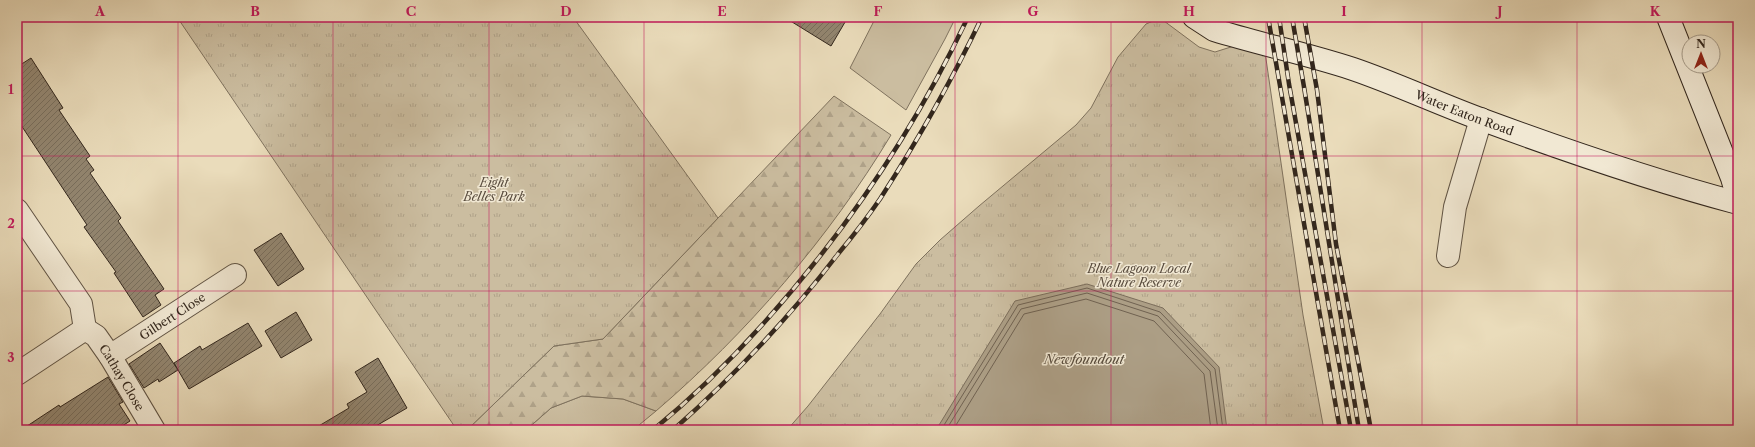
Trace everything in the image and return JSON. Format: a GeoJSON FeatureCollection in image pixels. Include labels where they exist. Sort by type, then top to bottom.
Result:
{"type":"FeatureCollection","features":[{"type":"Feature","properties":{"kind":"street","name":"Water Eaton Road"},"geometry":{"type":"LineString","coordinates":[[1194,17],[1214,30],[1353,69],[1413,91],[1481,119],[1654,180],[1738,203]]}},
{"type":"Feature","properties":{"kind":"street"},"geometry":{"type":"LineString","coordinates":[[1668,17],[1732,178],[1738,199]]}},
{"type":"Feature","properties":{"kind":"street"},"geometry":{"type":"LineString","coordinates":[[1448,256],[1455,207],[1481,119]]}},
{"type":"Feature","properties":{"kind":"street"},"geometry":{"type":"LineString","coordinates":[[17,210],[81,304],[85,329],[17,374]]}},
{"type":"Feature","properties":{"kind":"street","name":"Gilbert Close"},"geometry":{"type":"LineString","coordinates":[[110,356],[234,275]]}},
{"type":"Feature","properties":{"kind":"street","name":"Cathay Close"},"geometry":{"type":"LineString","coordinates":[[85,329],[96,336],[110,356],[154,430]]}},
{"type":"Feature","properties":{"kind":"green space","name":"Eight Belles Park"},"geometry":{"type":"Polygon","coordinates":[[[177,17],[573,17],[718,218],[603,339],[554,346],[467,430],[457,430],[177,17]]]}},
{"type":"Feature","properties":{"kind":"green space"},"geometry":{"type":"Polygon","coordinates":[[[876,17],[956,17],[906,110],[850,68],[876,17]]]}},
{"type":"Feature","properties":{"kind":"green space","name":"Blue Lagoon Local Nature Reserve"},"geometry":{"type":"Polygon","coordinates":[[[1160,18],[1199,47],[1215,52],[1234,46],[1265,52],[1303,315],[1324,430],[787,430],[808,406],[880,314],[916,264],[940,240],[979,206],[1076,125],[1091,108],[1118,57],[1146,24],[1160,18]]]}},
{"type":"Feature","properties":{"kind":"green space"},"geometry":{"type":"Polygon","coordinates":[[[834,96],[891,135],[841,211],[813,247],[754,317],[690,381],[656,411],[623,399],[582,396],[551,408],[526,430],[467,430],[554,346],[603,339],[834,96]]]}},
{"type":"Feature","properties":{"kind":"green space"},"geometry":{"type":"Polygon","coordinates":[[[582,396],[623,399],[656,411],[633,430],[526,430],[551,408],[582,396]]]}},
{"type":"Feature","properties":{"kind":"water","name":"Newfoundout"},"geometry":{"type":"Polygon","coordinates":[[[1087,284],[1163,308],[1219,367],[1227,430],[936,430],[1015,301],[1087,284]]]}},
{"type":"Feature","properties":{"kind":"building"},"geometry":{"type":"Polygon","coordinates":[[[784,17],[848,17],[831,46],[784,17]]]}},
{"type":"Feature","properties":{"kind":"building"},"geometry":{"type":"Polygon","coordinates":[[[31,58],[63,108],[59,110],[90,156],[86,159],[94,170],[90,173],[121,218],[118,221],[164,289],[155,295],[161,305],[143,317],[114,273],[116,272],[84,227],[87,225],[17,119],[17,67],[31,58]]]}},
{"type":"Feature","properties":{"kind":"building"},"geometry":{"type":"Polygon","coordinates":[[[281,233],[304,269],[278,286],[254,250],[281,233]]]}},
{"type":"Feature","properties":{"kind":"building"},"geometry":{"type":"Polygon","coordinates":[[[296,312],[312,340],[281,358],[265,331],[296,312]]]}},
{"type":"Feature","properties":{"kind":"building"},"geometry":{"type":"Polygon","coordinates":[[[248,323],[262,346],[189,389],[174,363],[200,346],[202,350],[248,323]]]}},
{"type":"Feature","properties":{"kind":"building"},"geometry":{"type":"Polygon","coordinates":[[[160,343],[178,370],[159,382],[158,379],[144,388],[129,364],[160,343]]]}},
{"type":"Feature","properties":{"kind":"building"},"geometry":{"type":"Polygon","coordinates":[[[378,358],[407,408],[369,430],[312,430],[349,408],[347,404],[367,392],[355,372],[378,358]]]}},
{"type":"Feature","properties":{"kind":"building"},"geometry":{"type":"Polygon","coordinates":[[[108,377],[123,402],[119,404],[130,421],[116,430],[21,430],[59,405],[60,407],[108,377]]]}},
{"type":"Feature","properties":{"kind":"railway"},"geometry":{"type":"LineString","coordinates":[[653,430],[696,393],[736,353],[793,290],[822,254],[850,217],[901,139],[947,59],[968,17]]}},
{"type":"Feature","properties":{"kind":"railway"},"geometry":{"type":"LineString","coordinates":[[673,430],[739,368],[760,346],[800,301],[865,220],[908,155],[947,87],[982,17]]}},
{"type":"Feature","properties":{"kind":"railway"},"geometry":{"type":"LineString","coordinates":[[1268,17],[1340,430]]}},
{"type":"Feature","properties":{"kind":"railway"},"geometry":{"type":"LineString","coordinates":[[1279,17],[1289,84],[1351,430]]}},
{"type":"Feature","properties":{"kind":"railway"},"geometry":{"type":"LineString","coordinates":[[1292,17],[1359,430]]}},
{"type":"Feature","properties":{"kind":"railway"},"geometry":{"type":"LineString","coordinates":[[1304,17],[1317,90],[1336,244],[1371,430]]}}]}
